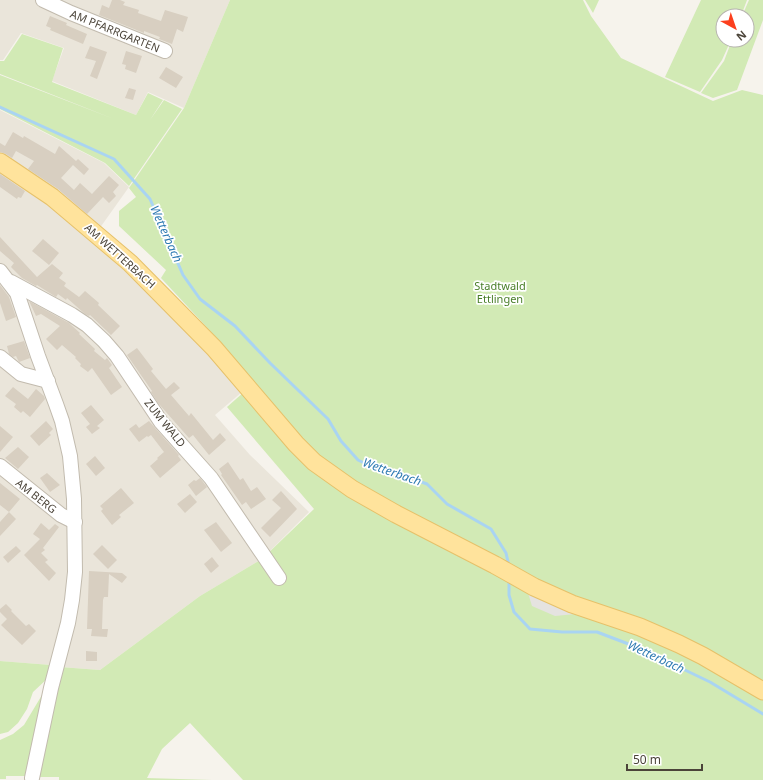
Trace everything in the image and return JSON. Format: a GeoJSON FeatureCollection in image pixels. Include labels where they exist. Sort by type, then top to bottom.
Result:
{"type":"FeatureCollection","features":[{"type":"Feature","properties":{"kind":"main road","name":"AM WETTERBACH"},"geometry":{"type":"LineString","coordinates":[[0,162],[52,197],[130,263],[194,327],[228,364],[296,444],[324,469],[352,489],[396,514],[552,596],[640,627],[679,644],[703,656],[763,692]]}},
{"type":"Feature","properties":{"kind":"street","name":"AM PFARRGARTEN"},"geometry":{"type":"LineString","coordinates":[[43,0],[165,51]]}},
{"type":"Feature","properties":{"kind":"street"},"geometry":{"type":"LineString","coordinates":[[4,275],[17,293],[62,421],[73,474],[75,572],[72,600],[32,778]]}},
{"type":"Feature","properties":{"kind":"street","name":"ZUM WALD"},"geometry":{"type":"LineString","coordinates":[[4,275],[72,315],[87,325],[104,341],[117,356],[161,422],[211,478],[279,578]]}},
{"type":"Feature","properties":{"kind":"street"},"geometry":{"type":"LineString","coordinates":[[0,357],[21,374],[48,381]]}},
{"type":"Feature","properties":{"kind":"street","name":"AM BERG"},"geometry":{"type":"LineString","coordinates":[[0,466],[61,515],[75,522]]}},
{"type":"Feature","properties":{"kind":"shaded area"},"geometry":{"type":"Polygon","coordinates":[[[0,0],[230,0],[184,108],[148,92],[136,115],[52,81],[64,48],[21,33],[3,60],[0,60],[0,0]]]}},
{"type":"Feature","properties":{"kind":"shaded area"},"geometry":{"type":"Polygon","coordinates":[[[0,110],[104,163],[129,187],[92,239],[134,276],[218,358],[242,392],[215,415],[250,455],[309,512],[262,559],[200,596],[100,670],[0,661],[0,110]]]}},
{"type":"Feature","properties":{"kind":"shaded area"},"geometry":{"type":"Polygon","coordinates":[[[528,593],[585,613],[555,616],[532,606],[528,593]]]}},
{"type":"Feature","properties":{"kind":"green space","name":"Stadtwald Ettlingen"},"geometry":{"type":"Polygon","coordinates":[[[230,0],[583,0],[591,16],[621,58],[713,101],[742,90],[763,95],[763,780],[243,780],[190,723],[162,749],[147,778],[212,780],[59,780],[59,777],[39,777],[60,667],[100,670],[200,596],[262,559],[314,509],[227,407],[253,384],[227,349],[161,278],[166,270],[119,226],[119,211],[136,197],[129,188],[184,108],[230,0]]]}},
{"type":"Feature","properties":{"kind":"green space"},"geometry":{"type":"Polygon","coordinates":[[[585,0],[599,0],[593,13],[585,0]]]}},
{"type":"Feature","properties":{"kind":"green space"},"geometry":{"type":"Polygon","coordinates":[[[701,0],[747,0],[744,8],[715,8],[715,48],[727,48],[722,60],[700,92],[665,77],[701,0]]]}},
{"type":"Feature","properties":{"kind":"green space"},"geometry":{"type":"Polygon","coordinates":[[[749,0],[763,0],[763,20],[755,42],[755,8],[746,8],[749,0]]]}},
{"type":"Feature","properties":{"kind":"green space"},"geometry":{"type":"Polygon","coordinates":[[[22,34],[63,48],[52,82],[136,115],[148,93],[163,100],[150,120],[164,100],[182,109],[129,186],[105,163],[0,109],[0,75],[114,119],[0,74],[0,61],[4,61],[22,34]]]}},
{"type":"Feature","properties":{"kind":"green space"},"geometry":{"type":"Polygon","coordinates":[[[729,48],[753,48],[737,90],[713,98],[701,93],[724,61],[729,48]]]}},
{"type":"Feature","properties":{"kind":"green space"},"geometry":{"type":"Polygon","coordinates":[[[0,661],[51,665],[48,678],[33,692],[27,709],[18,723],[8,732],[0,734],[0,661]]]}},
{"type":"Feature","properties":{"kind":"green space"},"geometry":{"type":"Polygon","coordinates":[[[42,695],[33,752],[25,776],[6,776],[6,779],[0,779],[0,740],[13,734],[24,725],[42,695]]]}},
{"type":"Feature","properties":{"kind":"building"},"geometry":{"type":"Polygon","coordinates":[[[112,0],[120,0],[125,2],[123,5],[139,10],[138,13],[161,21],[165,10],[188,17],[183,32],[177,29],[172,44],[159,39],[160,37],[144,31],[144,33],[99,15],[102,5],[109,8],[112,0]]]}},
{"type":"Feature","properties":{"kind":"building"},"geometry":{"type":"Polygon","coordinates":[[[50,16],[87,34],[83,44],[50,30],[51,28],[46,26],[50,16]]]}},
{"type":"Feature","properties":{"kind":"building"},"geometry":{"type":"Polygon","coordinates":[[[90,46],[107,52],[97,79],[90,76],[96,61],[85,58],[90,46]]]}},
{"type":"Feature","properties":{"kind":"building"},"geometry":{"type":"Polygon","coordinates":[[[126,51],[142,56],[136,73],[125,69],[126,65],[122,64],[126,51]]]}},
{"type":"Feature","properties":{"kind":"building"},"geometry":{"type":"Polygon","coordinates":[[[166,67],[183,77],[176,88],[159,78],[166,67]]]}},
{"type":"Feature","properties":{"kind":"building"},"geometry":{"type":"Polygon","coordinates":[[[129,88],[136,90],[133,100],[125,98],[129,88]]]}},
{"type":"Feature","properties":{"kind":"building"},"geometry":{"type":"Polygon","coordinates":[[[13,132],[23,138],[24,136],[55,154],[59,146],[76,161],[78,159],[89,169],[84,175],[73,165],[61,178],[74,190],[80,183],[92,194],[109,176],[119,185],[113,192],[116,196],[109,203],[103,197],[87,214],[58,189],[28,169],[34,161],[16,151],[12,158],[0,152],[0,143],[5,146],[13,132]]]}},
{"type":"Feature","properties":{"kind":"building"},"geometry":{"type":"Polygon","coordinates":[[[0,174],[25,191],[21,198],[18,197],[17,199],[0,187],[0,174]]]}},
{"type":"Feature","properties":{"kind":"building"},"geometry":{"type":"Polygon","coordinates":[[[0,237],[37,277],[52,264],[63,273],[59,278],[66,283],[64,286],[79,297],[85,291],[99,303],[98,305],[120,326],[111,335],[90,315],[85,314],[67,298],[66,300],[58,294],[56,297],[37,285],[36,286],[22,278],[11,267],[14,263],[0,251],[0,237]]]}},
{"type":"Feature","properties":{"kind":"building"},"geometry":{"type":"Polygon","coordinates":[[[43,239],[59,253],[49,265],[32,251],[43,239]]]}},
{"type":"Feature","properties":{"kind":"building"},"geometry":{"type":"Polygon","coordinates":[[[0,285],[9,297],[16,317],[6,321],[0,303],[0,285]]]}},
{"type":"Feature","properties":{"kind":"building"},"geometry":{"type":"Polygon","coordinates":[[[29,301],[69,323],[80,333],[79,334],[95,349],[94,351],[105,360],[107,358],[112,365],[109,368],[122,387],[111,395],[92,368],[88,372],[80,366],[81,364],[75,358],[76,357],[62,345],[57,350],[46,339],[60,326],[41,314],[36,316],[29,301]]]}},
{"type":"Feature","properties":{"kind":"building"},"geometry":{"type":"Polygon","coordinates":[[[24,341],[30,358],[19,362],[16,356],[13,357],[9,354],[7,346],[24,341]]]}},
{"type":"Feature","properties":{"kind":"building"},"geometry":{"type":"Polygon","coordinates":[[[137,348],[153,369],[151,371],[166,389],[174,382],[180,388],[171,395],[189,416],[191,413],[213,440],[220,433],[226,440],[209,455],[193,435],[189,438],[158,403],[151,392],[152,391],[127,355],[137,348]]]}},
{"type":"Feature","properties":{"kind":"building"},"geometry":{"type":"Polygon","coordinates":[[[13,387],[28,399],[36,389],[44,396],[45,399],[30,417],[23,411],[21,413],[14,407],[16,404],[5,396],[13,387]]]}},
{"type":"Feature","properties":{"kind":"building"},"geometry":{"type":"Polygon","coordinates":[[[91,405],[104,420],[97,426],[100,428],[92,434],[86,427],[90,424],[81,413],[91,405]]]}},
{"type":"Feature","properties":{"kind":"building"},"geometry":{"type":"Polygon","coordinates":[[[46,421],[53,429],[49,433],[51,435],[39,446],[30,436],[46,421]]]}},
{"type":"Feature","properties":{"kind":"building"},"geometry":{"type":"Polygon","coordinates":[[[149,421],[179,455],[178,456],[181,460],[160,478],[150,466],[164,452],[151,435],[139,442],[129,429],[136,424],[139,428],[149,421]]]}},
{"type":"Feature","properties":{"kind":"building"},"geometry":{"type":"Polygon","coordinates":[[[0,426],[13,437],[0,452],[0,426]]]}},
{"type":"Feature","properties":{"kind":"building"},"geometry":{"type":"Polygon","coordinates":[[[18,447],[29,457],[18,469],[5,458],[18,447]]]}},
{"type":"Feature","properties":{"kind":"building"},"geometry":{"type":"Polygon","coordinates":[[[95,456],[105,468],[96,476],[86,464],[95,456]]]}},
{"type":"Feature","properties":{"kind":"building"},"geometry":{"type":"Polygon","coordinates":[[[228,462],[240,480],[243,478],[251,491],[257,487],[266,499],[251,509],[246,502],[242,505],[221,475],[222,474],[219,469],[228,462]]]}},
{"type":"Feature","properties":{"kind":"building"},"geometry":{"type":"Polygon","coordinates":[[[47,473],[60,485],[50,492],[40,478],[47,473]]]}},
{"type":"Feature","properties":{"kind":"building"},"geometry":{"type":"Polygon","coordinates":[[[200,478],[207,487],[196,496],[188,485],[194,480],[196,481],[200,478]]]}},
{"type":"Feature","properties":{"kind":"building"},"geometry":{"type":"Polygon","coordinates":[[[0,483],[20,499],[9,512],[0,505],[0,483]]]}},
{"type":"Feature","properties":{"kind":"building"},"geometry":{"type":"Polygon","coordinates":[[[121,488],[134,503],[119,515],[121,517],[112,525],[101,511],[103,509],[100,506],[121,488]]]}},
{"type":"Feature","properties":{"kind":"building"},"geometry":{"type":"Polygon","coordinates":[[[281,491],[297,509],[270,537],[261,528],[281,508],[272,500],[281,491]]]}},
{"type":"Feature","properties":{"kind":"building"},"geometry":{"type":"Polygon","coordinates":[[[190,494],[197,502],[185,513],[177,504],[190,494]]]}},
{"type":"Feature","properties":{"kind":"building"},"geometry":{"type":"Polygon","coordinates":[[[9,512],[16,519],[0,536],[0,522],[9,512]]]}},
{"type":"Feature","properties":{"kind":"building"},"geometry":{"type":"Polygon","coordinates":[[[216,522],[232,543],[221,552],[204,530],[216,522]]]}},
{"type":"Feature","properties":{"kind":"building"},"geometry":{"type":"Polygon","coordinates":[[[41,523],[49,530],[55,524],[59,527],[43,548],[45,550],[41,553],[48,560],[45,562],[56,573],[49,581],[24,555],[40,539],[33,534],[41,523]]]}},
{"type":"Feature","properties":{"kind":"building"},"geometry":{"type":"Polygon","coordinates":[[[102,545],[117,560],[108,569],[93,554],[102,545]]]}},
{"type":"Feature","properties":{"kind":"building"},"geometry":{"type":"Polygon","coordinates":[[[16,546],[21,551],[8,563],[3,557],[16,546]]]}},
{"type":"Feature","properties":{"kind":"building"},"geometry":{"type":"Polygon","coordinates":[[[212,557],[219,566],[211,573],[204,564],[212,557]]]}},
{"type":"Feature","properties":{"kind":"building"},"geometry":{"type":"Polygon","coordinates":[[[89,571],[122,573],[127,577],[122,583],[109,574],[108,597],[104,597],[103,600],[102,629],[108,629],[107,637],[91,636],[92,629],[87,629],[89,571]]]}},
{"type":"Feature","properties":{"kind":"building"},"geometry":{"type":"Polygon","coordinates":[[[6,604],[26,626],[29,624],[36,631],[22,645],[1,625],[7,619],[0,612],[0,609],[6,604]]]}},
{"type":"Feature","properties":{"kind":"building"},"geometry":{"type":"Polygon","coordinates":[[[86,651],[97,652],[97,661],[86,661],[86,651]]]}},
{"type":"Feature","properties":{"kind":"waterway","name":"Wetterbach"},"geometry":{"type":"LineString","coordinates":[[0,107],[114,159],[150,199],[183,275],[200,299],[235,326],[270,363],[328,419],[341,441],[358,460],[374,468],[394,472],[427,484],[447,504],[491,529],[506,553],[509,566]]}},
{"type":"Feature","properties":{"kind":"waterway","name":"Wetterbach"},"geometry":{"type":"LineString","coordinates":[[509,579],[509,595],[514,612],[530,629],[562,632],[597,632],[639,648],[710,682],[763,714]]}}]}
